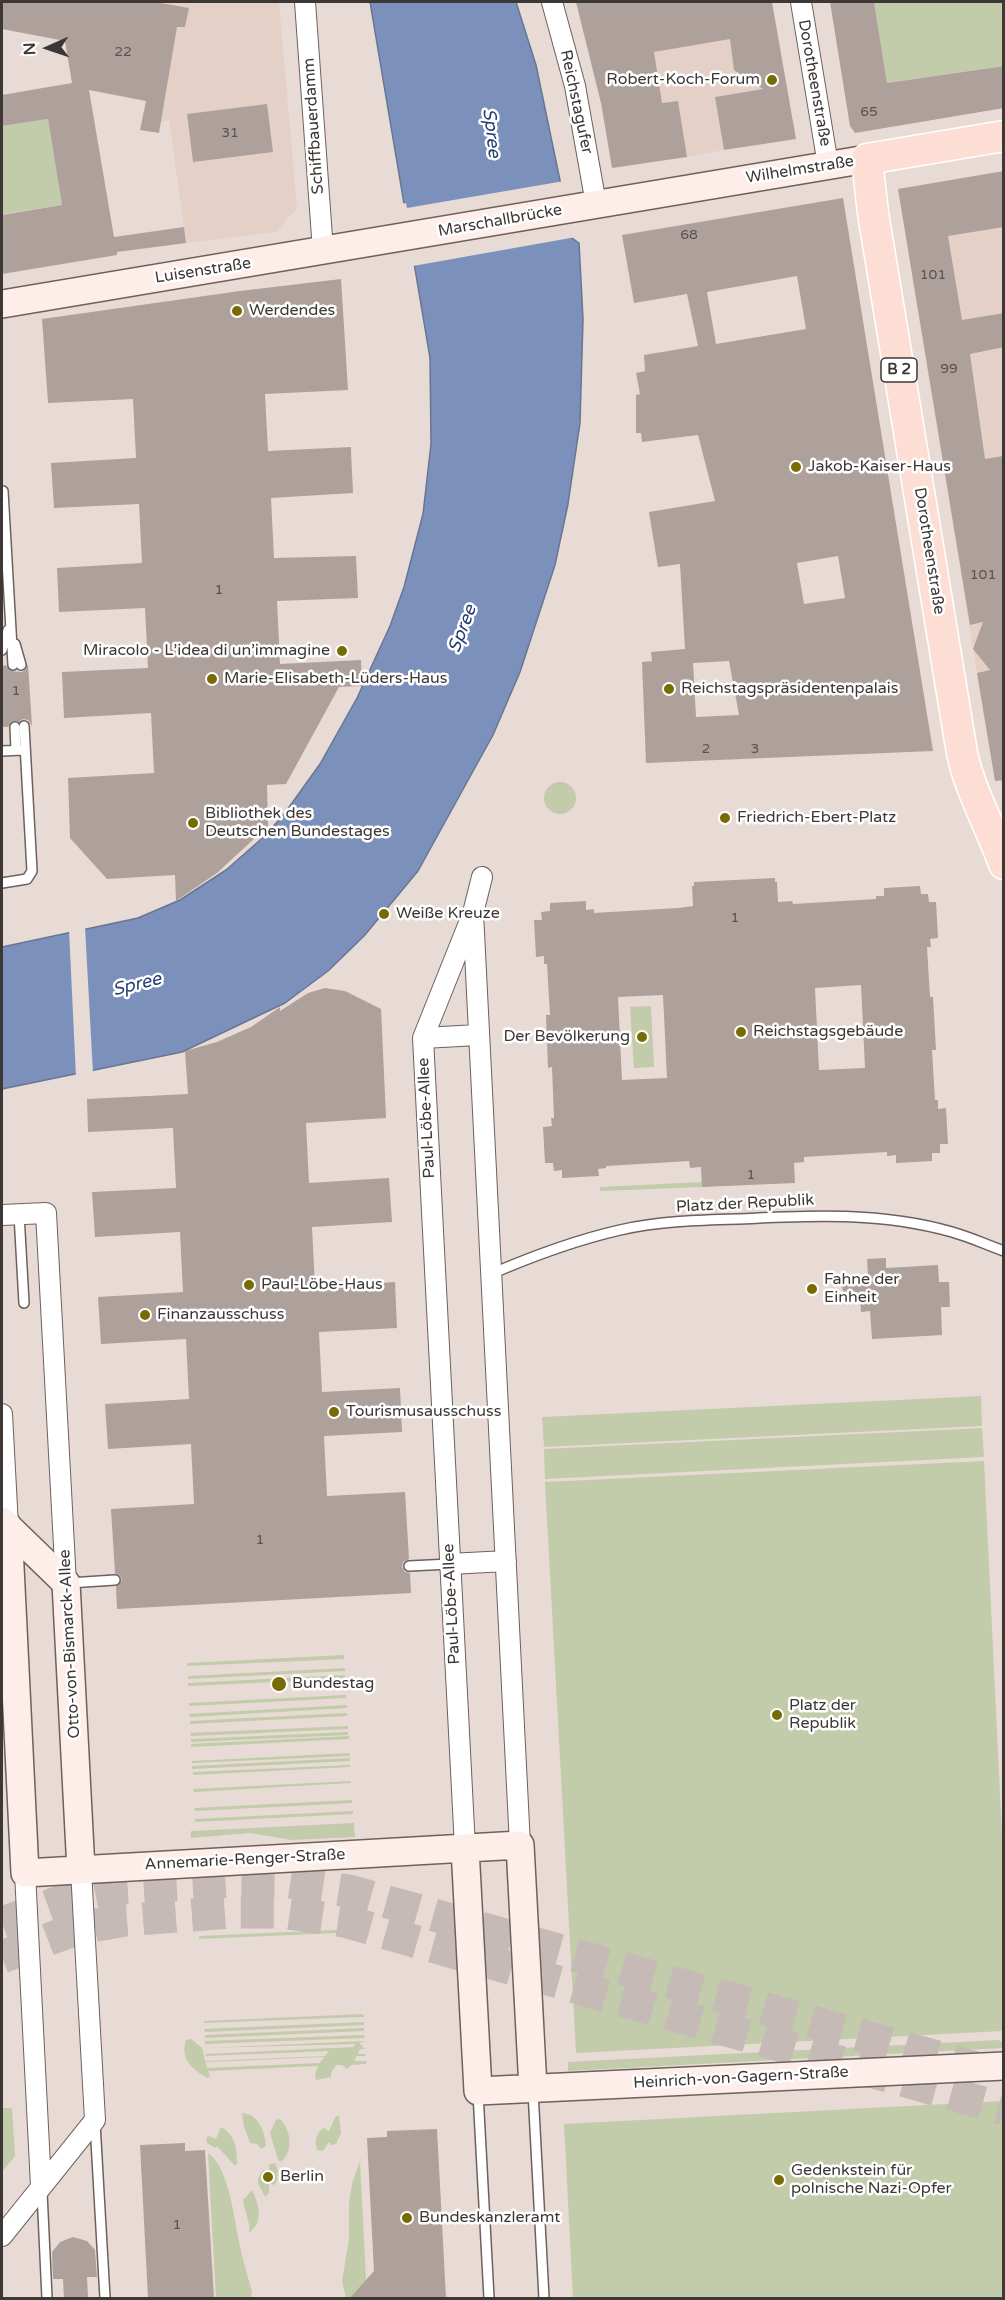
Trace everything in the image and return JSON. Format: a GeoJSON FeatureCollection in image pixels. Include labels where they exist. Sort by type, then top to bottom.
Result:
{"type":"FeatureCollection","features":[{"type":"Feature","properties":{"kind":"main road","name":"Wilhelmstraße"},"geometry":{"type":"LineString","coordinates":[[867,159],[1004,136]]}},
{"type":"Feature","properties":{"kind":"main road","name":"Dorotheenstraße"},"geometry":{"type":"LineString","coordinates":[[867,159],[873,213],[962,753],[978,801],[1001,851]]}},
{"type":"Feature","properties":{"kind":"street","name":"Schiffbauerdamm"},"geometry":{"type":"LineString","coordinates":[[304,2],[323,251]]}},
{"type":"Feature","properties":{"kind":"street","name":"Reichstagufer"},"geometry":{"type":"LineString","coordinates":[[552,2],[575,87],[587,206]]}},
{"type":"Feature","properties":{"kind":"street","name":"Dorotheenstraße"},"geometry":{"type":"LineString","coordinates":[[801,2],[828,165]]}},
{"type":"Feature","properties":{"kind":"street","name":"Wilhelmstraße"},"geometry":{"type":"LineString","coordinates":[[587,206],[867,159]]}},
{"type":"Feature","properties":{"kind":"street","name":"Marschallbrücke"},"geometry":{"type":"LineString","coordinates":[[404,238],[587,206]]}},
{"type":"Feature","properties":{"kind":"street","name":"Luisenstraße"},"geometry":{"type":"LineString","coordinates":[[2,304],[404,238]]}},
{"type":"Feature","properties":{"kind":"street"},"geometry":{"type":"LineString","coordinates":[[423,1038],[473,913],[482,877]]}},
{"type":"Feature","properties":{"kind":"street"},"geometry":{"type":"LineString","coordinates":[[473,913],[533,2088]]}},
{"type":"Feature","properties":{"kind":"street","name":"Paul-Löbe-Allee"},"geometry":{"type":"LineString","coordinates":[[478,1035],[423,1038],[478,2091]]}},
{"type":"Feature","properties":{"kind":"street","name":"Otto-von-Bismarck-Allee"},"geometry":{"type":"LineString","coordinates":[[10,1215],[46,1213],[95,2120]]}},
{"type":"Feature","properties":{"kind":"street"},"geometry":{"type":"LineString","coordinates":[[2,1414],[5,1523],[41,2186]]}},
{"type":"Feature","properties":{"kind":"street"},"geometry":{"type":"LineString","coordinates":[[5,1523],[66,1583]]}},
{"type":"Feature","properties":{"kind":"street"},"geometry":{"type":"LineString","coordinates":[[450,1564],[506,1561]]}},
{"type":"Feature","properties":{"kind":"street","name":"Annemarie-Renger-Straße"},"geometry":{"type":"LineString","coordinates":[[25,1873],[520,1845]]}},
{"type":"Feature","properties":{"kind":"street","name":"Heinrich-von-Gagern-Straße"},"geometry":{"type":"LineString","coordinates":[[478,2091],[1004,2066]]}},
{"type":"Feature","properties":{"kind":"street"},"geometry":{"type":"LineString","coordinates":[[2,2236],[95,2120]]}},
{"type":"Feature","properties":{"kind":"lane"},"geometry":{"type":"LineString","coordinates":[[3,491],[10,625],[17,665]]}},
{"type":"Feature","properties":{"kind":"lane"},"geometry":{"type":"LineString","coordinates":[[2,650],[10,625]]}},
{"type":"Feature","properties":{"kind":"lane"},"geometry":{"type":"LineString","coordinates":[[2,883],[27,879],[32,871],[19,727]]}},
{"type":"Feature","properties":{"kind":"lane"},"geometry":{"type":"LineString","coordinates":[[2,751],[20,750]]}},
{"type":"Feature","properties":{"kind":"lane"},"geometry":{"type":"LineString","coordinates":[[10,1215],[24,1303]]}},
{"type":"Feature","properties":{"kind":"lane","name":"Platz der Republik"},"geometry":{"type":"LineString","coordinates":[[491,1274],[542,1253],[623,1229],[660,1224],[791,1216],[843,1216],[916,1223],[953,1232],[1004,1251]]}},
{"type":"Feature","properties":{"kind":"lane"},"geometry":{"type":"LineString","coordinates":[[409,1566],[450,1564]]}},
{"type":"Feature","properties":{"kind":"lane"},"geometry":{"type":"LineString","coordinates":[[66,1583],[116,1580]]}},
{"type":"Feature","properties":{"kind":"lane"},"geometry":{"type":"LineString","coordinates":[[533,2088],[544,2298]]}},
{"type":"Feature","properties":{"kind":"lane"},"geometry":{"type":"LineString","coordinates":[[478,2091],[489,2298]]}},
{"type":"Feature","properties":{"kind":"lane"},"geometry":{"type":"LineString","coordinates":[[95,2120],[105,2298]]}},
{"type":"Feature","properties":{"kind":"lane"},"geometry":{"type":"LineString","coordinates":[[41,2186],[47,2298]]}},
{"type":"Feature","properties":{"kind":"shaded area"},"geometry":{"type":"Polygon","coordinates":[[[2,2],[279,2],[297,208],[276,232],[186,243],[169,119],[160,123],[168,82],[69,63],[65,41],[2,29],[2,2]]]}},
{"type":"Feature","properties":{"kind":"shaded area"},"geometry":{"type":"Polygon","coordinates":[[[576,2],[772,2],[785,85],[724,150],[687,157],[601,103],[576,2]]]}},
{"type":"Feature","properties":{"kind":"shaded area"},"geometry":{"type":"Polygon","coordinates":[[[1003,171],[1003,789],[990,753],[898,189],[1003,171]]]}},
{"type":"Feature","properties":{"kind":"green space"},"geometry":{"type":"Polygon","coordinates":[[[874,2],[1003,2],[1003,66],[887,83],[874,2]]]}},
{"type":"Feature","properties":{"kind":"green space"},"geometry":{"type":"Polygon","coordinates":[[[48,119],[62,205],[3,214],[2,126],[48,119]]]}},
{"type":"Feature","properties":{"kind":"green space"},"geometry":{"type":"Polygon","coordinates":[[[560,782],[571,787],[576,798],[571,809],[560,814],[549,809],[544,798],[549,787],[560,782]]]}},
{"type":"Feature","properties":{"kind":"green space"},"geometry":{"type":"Polygon","coordinates":[[[651,1006],[654,1067],[634,1068],[630,1007],[651,1006]]]}},
{"type":"Feature","properties":{"kind":"green space"},"geometry":{"type":"Polygon","coordinates":[[[702,1182],[702,1187],[600,1191],[600,1187],[702,1182]]]}},
{"type":"Feature","properties":{"kind":"green space"},"geometry":{"type":"Polygon","coordinates":[[[981,1396],[982,1426],[544,1447],[542,1417],[981,1396]]]}},
{"type":"Feature","properties":{"kind":"green space"},"geometry":{"type":"Polygon","coordinates":[[[982,1428],[984,1457],[545,1479],[544,1449],[982,1428]]]}},
{"type":"Feature","properties":{"kind":"green space","name":"Platz der Republik"},"geometry":{"type":"Polygon","coordinates":[[[984,1461],[1003,1857],[1003,2031],[576,2053],[545,1482],[984,1461]]]}},
{"type":"Feature","properties":{"kind":"green space"},"geometry":{"type":"Polygon","coordinates":[[[344,1655],[344,1659],[187,1666],[187,1663],[344,1655]]]}},
{"type":"Feature","properties":{"kind":"green space"},"geometry":{"type":"Polygon","coordinates":[[[345,1668],[345,1671],[188,1679],[188,1676],[345,1668]]]}},
{"type":"Feature","properties":{"kind":"green space"},"geometry":{"type":"Polygon","coordinates":[[[345,1675],[345,1679],[188,1686],[188,1683],[345,1675]]]}},
{"type":"Feature","properties":{"kind":"green space"},"geometry":{"type":"Polygon","coordinates":[[[346,1695],[346,1698],[189,1706],[189,1703],[346,1695]]]}},
{"type":"Feature","properties":{"kind":"green space"},"geometry":{"type":"Polygon","coordinates":[[[347,1705],[347,1708],[190,1717],[189,1714],[347,1705]]]}},
{"type":"Feature","properties":{"kind":"green space"},"geometry":{"type":"Polygon","coordinates":[[[347,1713],[347,1716],[190,1724],[190,1721],[347,1713]]]}},
{"type":"Feature","properties":{"kind":"green space"},"geometry":{"type":"Polygon","coordinates":[[[348,1726],[348,1729],[191,1736],[190,1733],[348,1726]]]}},
{"type":"Feature","properties":{"kind":"green space"},"geometry":{"type":"Polygon","coordinates":[[[348,1732],[348,1735],[191,1742],[191,1739],[348,1732]]]}},
{"type":"Feature","properties":{"kind":"green space"},"geometry":{"type":"Polygon","coordinates":[[[349,1736],[349,1739],[191,1747],[191,1744],[349,1736]]]}},
{"type":"Feature","properties":{"kind":"green space"},"geometry":{"type":"Polygon","coordinates":[[[349,1753],[350,1756],[192,1763],[192,1761],[349,1753]]]}},
{"type":"Feature","properties":{"kind":"green space"},"geometry":{"type":"Polygon","coordinates":[[[350,1758],[350,1761],[192,1769],[192,1766],[350,1758]]]}},
{"type":"Feature","properties":{"kind":"green space"},"geometry":{"type":"Polygon","coordinates":[[[350,1765],[350,1767],[193,1775],[193,1772],[350,1765]]]}},
{"type":"Feature","properties":{"kind":"green space"},"geometry":{"type":"Polygon","coordinates":[[[351,1781],[351,1783],[194,1792],[193,1789],[351,1781]]]}},
{"type":"Feature","properties":{"kind":"green space"},"geometry":{"type":"Polygon","coordinates":[[[352,1800],[352,1803],[195,1811],[194,1808],[352,1800]]]}},
{"type":"Feature","properties":{"kind":"green space"},"geometry":{"type":"Polygon","coordinates":[[[353,1811],[353,1814],[195,1822],[195,1819],[353,1811]]]}},
{"type":"Feature","properties":{"kind":"green space"},"geometry":{"type":"Polygon","coordinates":[[[354,1823],[355,1837],[292,1840],[250,1833],[191,1838],[191,1831],[354,1823]]]}},
{"type":"Feature","properties":{"kind":"green space"},"geometry":{"type":"Polygon","coordinates":[[[359,1929],[359,1932],[199,1939],[199,1936],[359,1929]]]}},
{"type":"Feature","properties":{"kind":"green space"},"geometry":{"type":"Polygon","coordinates":[[[363,2014],[364,2017],[204,2023],[204,2021],[363,2014]]]}},
{"type":"Feature","properties":{"kind":"green space"},"geometry":{"type":"Polygon","coordinates":[[[364,2022],[364,2025],[205,2032],[204,2029],[364,2022]]]}},
{"type":"Feature","properties":{"kind":"green space"},"geometry":{"type":"Polygon","coordinates":[[[364,2028],[364,2031],[205,2038],[205,2035],[364,2028]]]}},
{"type":"Feature","properties":{"kind":"green space"},"geometry":{"type":"Polygon","coordinates":[[[364,2035],[365,2038],[205,2044],[205,2041],[364,2035]]]}},
{"type":"Feature","properties":{"kind":"green space"},"geometry":{"type":"Polygon","coordinates":[[[191,2039],[202,2048],[207,2068],[320,2063],[324,2057],[206,2061],[325,2056],[329,2051],[206,2056],[206,2054],[353,2047],[356,2044],[205,2048],[365,2041],[359,2043],[365,2049],[360,2049],[358,2054],[366,2056],[357,2056],[354,2061],[366,2061],[366,2064],[351,2065],[347,2069],[342,2065],[336,2065],[331,2077],[316,2080],[318,2066],[208,2071],[210,2076],[207,2078],[192,2067],[186,2058],[186,2040],[191,2039]]]}},
{"type":"Feature","properties":{"kind":"green space"},"geometry":{"type":"Polygon","coordinates":[[[999,2040],[1003,2043],[1003,2048],[568,2071],[568,2062],[999,2040]]]}},
{"type":"Feature","properties":{"kind":"green space"},"geometry":{"type":"Polygon","coordinates":[[[1003,2101],[1003,2298],[573,2298],[564,2124],[1003,2101]]]}},
{"type":"Feature","properties":{"kind":"green space"},"geometry":{"type":"Polygon","coordinates":[[[2,2108],[12,2108],[15,2156],[2,2172],[2,2108]]]}},
{"type":"Feature","properties":{"kind":"green space"},"geometry":{"type":"Polygon","coordinates":[[[242,2113],[257,2120],[266,2146],[261,2149],[257,2144],[250,2143],[242,2113]]]}},
{"type":"Feature","properties":{"kind":"green space"},"geometry":{"type":"Polygon","coordinates":[[[336,2116],[339,2116],[341,2133],[336,2144],[332,2145],[329,2142],[323,2151],[317,2150],[318,2133],[323,2128],[329,2131],[336,2116]]]}},
{"type":"Feature","properties":{"kind":"green space"},"geometry":{"type":"Polygon","coordinates":[[[280,2119],[289,2135],[288,2152],[281,2162],[278,2160],[270,2133],[276,2120],[280,2119]]]}},
{"type":"Feature","properties":{"kind":"green space"},"geometry":{"type":"Polygon","coordinates":[[[221,2127],[229,2134],[236,2147],[237,2163],[235,2166],[217,2146],[215,2148],[207,2143],[206,2138],[209,2136],[216,2139],[221,2127]]]}},
{"type":"Feature","properties":{"kind":"green space"},"geometry":{"type":"Polygon","coordinates":[[[208,2153],[215,2160],[226,2182],[252,2292],[251,2298],[216,2298],[208,2153]]]}},
{"type":"Feature","properties":{"kind":"green space"},"geometry":{"type":"Polygon","coordinates":[[[360,2161],[367,2298],[346,2298],[342,2281],[349,2239],[349,2203],[352,2184],[360,2161]]]}},
{"type":"Feature","properties":{"kind":"green space"},"geometry":{"type":"Polygon","coordinates":[[[275,2163],[278,2170],[277,2181],[274,2185],[269,2183],[269,2193],[265,2197],[258,2184],[258,2178],[263,2170],[269,2171],[269,2165],[275,2163]]]}},
{"type":"Feature","properties":{"kind":"green space"},"geometry":{"type":"Polygon","coordinates":[[[252,2190],[259,2213],[257,2224],[249,2233],[243,2200],[252,2190]]]}},
{"type":"Feature","properties":{"kind":"water","name":"Spree"},"geometry":{"type":"Polygon","coordinates":[[[370,2],[516,2],[536,65],[572,238],[579,243],[583,319],[580,423],[568,504],[555,565],[520,672],[493,735],[418,871],[364,936],[328,971],[285,1003],[182,1052],[2,1089],[2,947],[138,918],[180,900],[226,870],[259,841],[282,817],[320,764],[357,698],[390,626],[404,587],[423,514],[431,444],[430,358],[370,2]]]}},
{"type":"Feature","properties":{"kind":"pier"},"geometry":{"type":"Polygon","coordinates":[[[564,181],[576,237],[413,266],[401,204],[406,203],[407,208],[564,181]]]}},
{"type":"Feature","properties":{"kind":"pier"},"geometry":{"type":"Polygon","coordinates":[[[85,927],[93,1073],[76,1077],[69,930],[85,927]]]}},
{"type":"Feature","properties":{"kind":"building"},"geometry":{"type":"Polygon","coordinates":[[[2,2],[155,2],[189,8],[185,27],[177,27],[159,133],[140,130],[146,101],[89,90],[114,237],[184,227],[186,243],[117,252],[117,255],[2,274],[2,215],[62,205],[48,119],[2,126],[2,95],[72,83],[65,41],[2,29],[2,2]]]}},
{"type":"Feature","properties":{"kind":"building"},"geometry":{"type":"Polygon","coordinates":[[[576,2],[772,2],[796,139],[724,150],[715,97],[763,89],[734,70],[730,39],[654,52],[662,103],[678,101],[687,157],[612,168],[601,103],[576,2]]]}},
{"type":"Feature","properties":{"kind":"building"},"geometry":{"type":"Polygon","coordinates":[[[830,2],[874,2],[887,83],[1004,66],[1004,108],[855,133],[850,126],[830,2]]]}},
{"type":"Feature","properties":{"kind":"building"},"geometry":{"type":"Polygon","coordinates":[[[267,104],[273,152],[193,162],[187,114],[267,104]]]}},
{"type":"Feature","properties":{"kind":"building"},"geometry":{"type":"Polygon","coordinates":[[[1004,171],[1004,227],[948,236],[962,320],[1004,313],[1004,347],[970,354],[985,459],[1003,456],[1004,780],[995,781],[977,673],[990,670],[973,649],[983,622],[970,625],[898,189],[1004,171]]]}},
{"type":"Feature","properties":{"kind":"building","name":"Jakob-Kaiser-Haus"},"geometry":{"type":"Polygon","coordinates":[[[843,198],[933,751],[646,763],[642,662],[652,661],[651,652],[685,649],[680,564],[658,567],[649,512],[715,501],[698,435],[642,442],[641,433],[636,433],[636,395],[640,394],[636,373],[645,371],[644,355],[698,346],[687,294],[634,303],[622,235],[843,198]],[[797,276],[707,292],[716,344],[806,329],[797,276]],[[838,556],[797,563],[804,604],[845,598],[838,556]],[[729,661],[693,663],[696,717],[739,715],[729,661]]]}},
{"type":"Feature","properties":{"kind":"building"},"geometry":{"type":"Polygon","coordinates":[[[341,279],[348,390],[265,394],[268,451],[351,447],[353,493],[271,498],[274,558],[356,556],[358,598],[277,601],[280,664],[361,660],[362,686],[339,687],[286,784],[267,785],[268,826],[217,873],[176,901],[175,875],[107,879],[70,838],[68,778],[154,773],[151,713],[64,718],[62,672],[148,668],[145,608],[59,612],[57,568],[142,563],[139,504],[54,508],[51,463],[136,458],[133,399],[48,403],[42,319],[341,279]]]}},
{"type":"Feature","properties":{"kind":"building"},"geometry":{"type":"Polygon","coordinates":[[[28,664],[32,726],[28,720],[23,719],[19,722],[12,721],[8,727],[2,727],[2,666],[6,665],[11,671],[22,672],[28,664]]]}},
{"type":"Feature","properties":{"kind":"building","name":"Reichstagsgebäude"},"geometry":{"type":"Polygon","coordinates":[[[775,878],[778,902],[792,901],[793,904],[876,899],[876,896],[884,896],[884,888],[920,886],[921,894],[928,894],[929,902],[936,902],[938,938],[930,939],[931,947],[927,947],[936,1050],[932,1050],[935,1100],[938,1100],[938,1109],[946,1108],[948,1144],[940,1144],[940,1153],[932,1153],[932,1161],[896,1163],[896,1155],[887,1156],[887,1152],[804,1157],[804,1162],[794,1163],[795,1183],[702,1187],[701,1167],[690,1168],[689,1161],[606,1166],[606,1168],[598,1169],[599,1176],[562,1178],[562,1170],[554,1171],[553,1163],[545,1163],[543,1127],[552,1126],[551,1118],[554,1118],[552,1067],[548,1068],[546,1015],[550,1015],[547,964],[544,964],[544,956],[536,957],[534,920],[542,920],[541,912],[550,911],[550,903],[586,901],[586,910],[594,909],[594,913],[693,906],[692,886],[694,882],[775,878]],[[861,985],[815,988],[819,1070],[865,1068],[861,985]],[[663,995],[618,997],[622,1080],[667,1078],[663,995]]]}},
{"type":"Feature","properties":{"kind":"building","name":"Paul-Löbe-Haus"},"geometry":{"type":"Polygon","coordinates":[[[325,988],[345,991],[381,1009],[386,1118],[306,1123],[309,1183],[389,1178],[392,1222],[312,1227],[315,1287],[395,1282],[397,1328],[319,1332],[322,1392],[400,1388],[402,1432],[324,1436],[327,1496],[405,1492],[409,1559],[403,1562],[402,1567],[405,1572],[410,1573],[411,1593],[117,1609],[116,1587],[122,1580],[115,1573],[111,1509],[194,1504],[191,1444],[108,1449],[105,1404],[189,1399],[186,1339],[101,1344],[98,1297],[183,1292],[180,1232],[95,1237],[92,1192],[176,1188],[173,1128],[88,1132],[87,1099],[188,1094],[185,1051],[217,1042],[251,1027],[280,1007],[280,1011],[308,993],[325,988]]]}},
{"type":"Feature","properties":{"kind":"building"},"geometry":{"type":"Polygon","coordinates":[[[886,1258],[886,1268],[938,1265],[939,1282],[949,1282],[950,1307],[941,1307],[942,1335],[872,1339],[870,1311],[861,1312],[860,1294],[843,1295],[842,1280],[868,1278],[867,1259],[886,1258]]]}},
{"type":"Feature","properties":{"kind":"building","name":"Bundeskanzleramt"},"geometry":{"type":"Polygon","coordinates":[[[437,2129],[446,2298],[350,2298],[374,2271],[367,2138],[387,2137],[387,2131],[437,2129]]]}},
{"type":"Feature","properties":{"kind":"building"},"geometry":{"type":"Polygon","coordinates":[[[185,2143],[185,2151],[205,2150],[214,2298],[148,2298],[140,2145],[185,2143]]]}},
{"type":"Feature","properties":{"kind":"building"},"geometry":{"type":"Polygon","coordinates":[[[73,2237],[87,2241],[95,2250],[97,2277],[87,2277],[88,2298],[64,2298],[63,2279],[53,2279],[52,2252],[60,2242],[73,2237]]]}},
{"type":"Feature","properties":{"kind":"tunnel"},"geometry":{"type":"LineString","coordinates":[[2,1923],[65,1900],[123,1888],[234,1881],[284,1881],[349,1891],[976,2068]]}},
{"type":"Feature","properties":{"kind":"tunnel"},"geometry":{"type":"LineString","coordinates":[[2,1957],[76,1929],[125,1920],[231,1912],[282,1912],[344,1921],[1004,2109]]}},
{"type":"Feature","properties":{"kind":"place","name":"Robert-Koch-Forum"},"geometry":{"type":"Point","coordinates":[772,80]}},
{"type":"Feature","properties":{"kind":"place","name":"Werdendes"},"geometry":{"type":"Point","coordinates":[237,311]}},
{"type":"Feature","properties":{"kind":"place","name":"Jakob-Kaiser-Haus"},"geometry":{"type":"Point","coordinates":[796,467]}},
{"type":"Feature","properties":{"kind":"place","name":"Miracolo - L’idea di un’immagine"},"geometry":{"type":"Point","coordinates":[342,651]}},
{"type":"Feature","properties":{"kind":"place","name":"Marie-Elisabeth-Lüders-Haus"},"geometry":{"type":"Point","coordinates":[212,679]}},
{"type":"Feature","properties":{"kind":"place","name":"Reichstagspräsidentenpalais"},"geometry":{"type":"Point","coordinates":[669,689]}},
{"type":"Feature","properties":{"kind":"place","name":"Friedrich-Ebert-Platz"},"geometry":{"type":"Point","coordinates":[725,818]}},
{"type":"Feature","properties":{"kind":"place","name":"Bibliothek des Deutschen Bundestages"},"geometry":{"type":"Point","coordinates":[193,823]}},
{"type":"Feature","properties":{"kind":"place","name":"Weiße Kreuze"},"geometry":{"type":"Point","coordinates":[384,914]}},
{"type":"Feature","properties":{"kind":"place","name":"Reichstagsgebäude"},"geometry":{"type":"Point","coordinates":[741,1032]}},
{"type":"Feature","properties":{"kind":"place","name":"Der Bevölkerung"},"geometry":{"type":"Point","coordinates":[642,1037]}},
{"type":"Feature","properties":{"kind":"place","name":"Paul-Löbe-Haus"},"geometry":{"type":"Point","coordinates":[249,1285]}},
{"type":"Feature","properties":{"kind":"place","name":"Fahne der Einheit"},"geometry":{"type":"Point","coordinates":[812,1289]}},
{"type":"Feature","properties":{"kind":"place","name":"Finanzausschuss"},"geometry":{"type":"Point","coordinates":[145,1315]}},
{"type":"Feature","properties":{"kind":"place","name":"Tourismusausschuss"},"geometry":{"type":"Point","coordinates":[334,1412]}},
{"type":"Feature","properties":{"kind":"place","name":"Bundestag"},"geometry":{"type":"Point","coordinates":[279,1684]}},
{"type":"Feature","properties":{"kind":"place","name":"Platz der Republik"},"geometry":{"type":"Point","coordinates":[777,1715]}},
{"type":"Feature","properties":{"kind":"place","name":"Berlin"},"geometry":{"type":"Point","coordinates":[268,2177]}},
{"type":"Feature","properties":{"kind":"place","name":"Gedenkstein für polnische Nazi-Opfer"},"geometry":{"type":"Point","coordinates":[779,2180]}},
{"type":"Feature","properties":{"kind":"place","name":"Bundeskanzleramt"},"geometry":{"type":"Point","coordinates":[407,2218]}}]}
